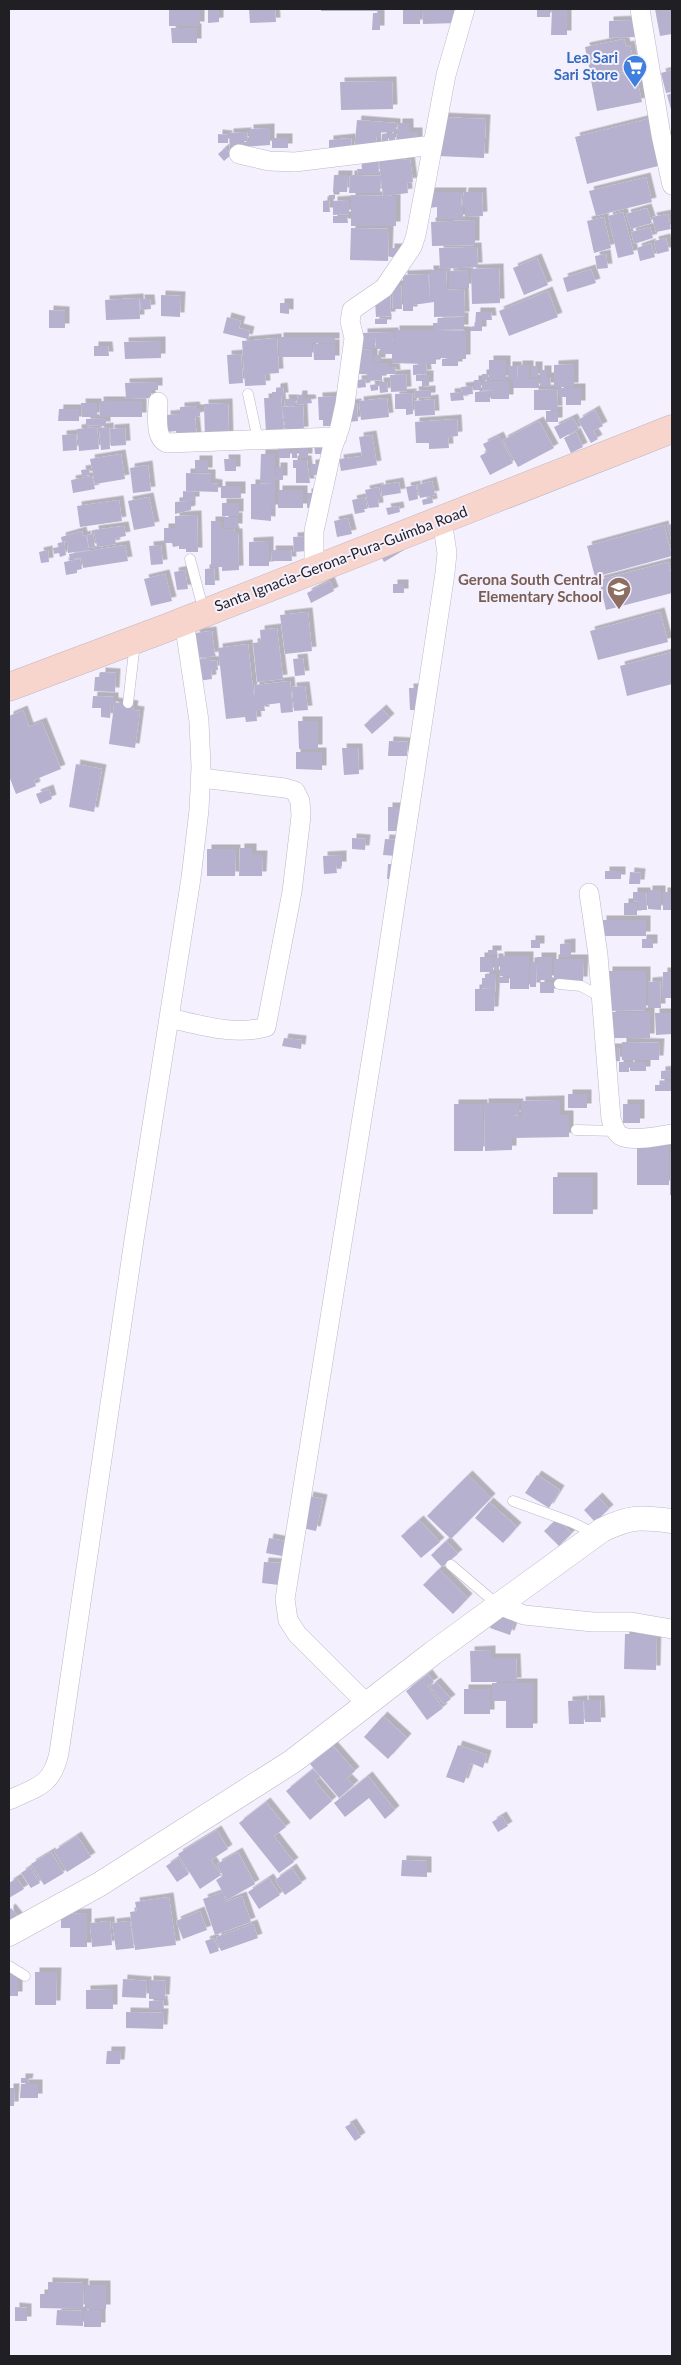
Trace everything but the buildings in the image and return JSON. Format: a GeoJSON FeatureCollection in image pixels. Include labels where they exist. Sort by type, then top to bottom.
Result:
{"type":"FeatureCollection","features":[{"type":"Feature","properties":{"kind":"main road","name":"Santa Ignacia-Gerona-Pura-Guimba Road"},"geometry":{"type":"LineString","coordinates":[[9,687],[194,617],[672,429]]}},
{"type":"Feature","properties":{"kind":"street"},"geometry":{"type":"LineString","coordinates":[[314,569],[314,531],[332,449],[345,404],[354,338],[350,314],[352,310],[384,288],[412,247],[420,222],[446,75],[466,9]]}},
{"type":"Feature","properties":{"kind":"street"},"geometry":{"type":"LineString","coordinates":[[640,9],[661,135],[672,185]]}},
{"type":"Feature","properties":{"kind":"street"},"geometry":{"type":"LineString","coordinates":[[239,154],[269,161],[295,162],[433,145]]}},
{"type":"Feature","properties":{"kind":"street"},"geometry":{"type":"LineString","coordinates":[[158,402],[159,435],[162,441],[167,443],[337,437]]}},
{"type":"Feature","properties":{"kind":"street"},"geometry":{"type":"LineString","coordinates":[[368,1705],[297,1634],[288,1620],[285,1599],[376,1027],[445,573],[447,553],[442,520]]}},
{"type":"Feature","properties":{"kind":"street"},"geometry":{"type":"LineString","coordinates":[[9,1800],[45,1783],[56,1769],[59,1753],[134,1240],[191,878],[201,778],[194,617]]}},
{"type":"Feature","properties":{"kind":"street"},"geometry":{"type":"LineString","coordinates":[[169,1018],[216,1028],[252,1031],[266,1027],[292,892],[301,816],[300,801],[295,791],[285,788],[201,778]]}},
{"type":"Feature","properties":{"kind":"street"},"geometry":{"type":"LineString","coordinates":[[588,893],[598,954],[611,1119],[616,1131],[621,1136],[643,1138],[672,1134]]}},
{"type":"Feature","properties":{"kind":"street"},"geometry":{"type":"LineString","coordinates":[[9,1934],[100,1884],[294,1761],[433,1653],[596,1534],[624,1520],[644,1517],[672,1521]]}},
{"type":"Feature","properties":{"kind":"street"},"geometry":{"type":"LineString","coordinates":[[499,1605],[524,1615],[593,1622],[631,1622],[672,1629]]}},
{"type":"Feature","properties":{"kind":"lane"},"geometry":{"type":"LineString","coordinates":[[248,394],[258,440]]}},
{"type":"Feature","properties":{"kind":"lane"},"geometry":{"type":"LineString","coordinates":[[190,558],[194,617]]}},
{"type":"Feature","properties":{"kind":"lane"},"geometry":{"type":"LineString","coordinates":[[128,703],[135,639]]}},
{"type":"Feature","properties":{"kind":"lane"},"geometry":{"type":"LineString","coordinates":[[559,984],[581,986],[601,996]]}},
{"type":"Feature","properties":{"kind":"lane"},"geometry":{"type":"LineString","coordinates":[[576,1130],[616,1131]]}},
{"type":"Feature","properties":{"kind":"lane"},"geometry":{"type":"LineString","coordinates":[[514,1501],[571,1522],[596,1534]]}},
{"type":"Feature","properties":{"kind":"lane"},"geometry":{"type":"LineString","coordinates":[[450,1565],[499,1605]]}},
{"type":"Feature","properties":{"kind":"lane"},"geometry":{"type":"LineString","coordinates":[[9,1966],[25,1976]]}},
{"type":"Feature","properties":{"kind":"place","name":"Lea Sari Sari Store"},"geometry":{"type":"Point","coordinates":[635,88]}},
{"type":"Feature","properties":{"kind":"place","name":"Gerona South Central Elementary School"},"geometry":{"type":"Point","coordinates":[619,610]}}]}
